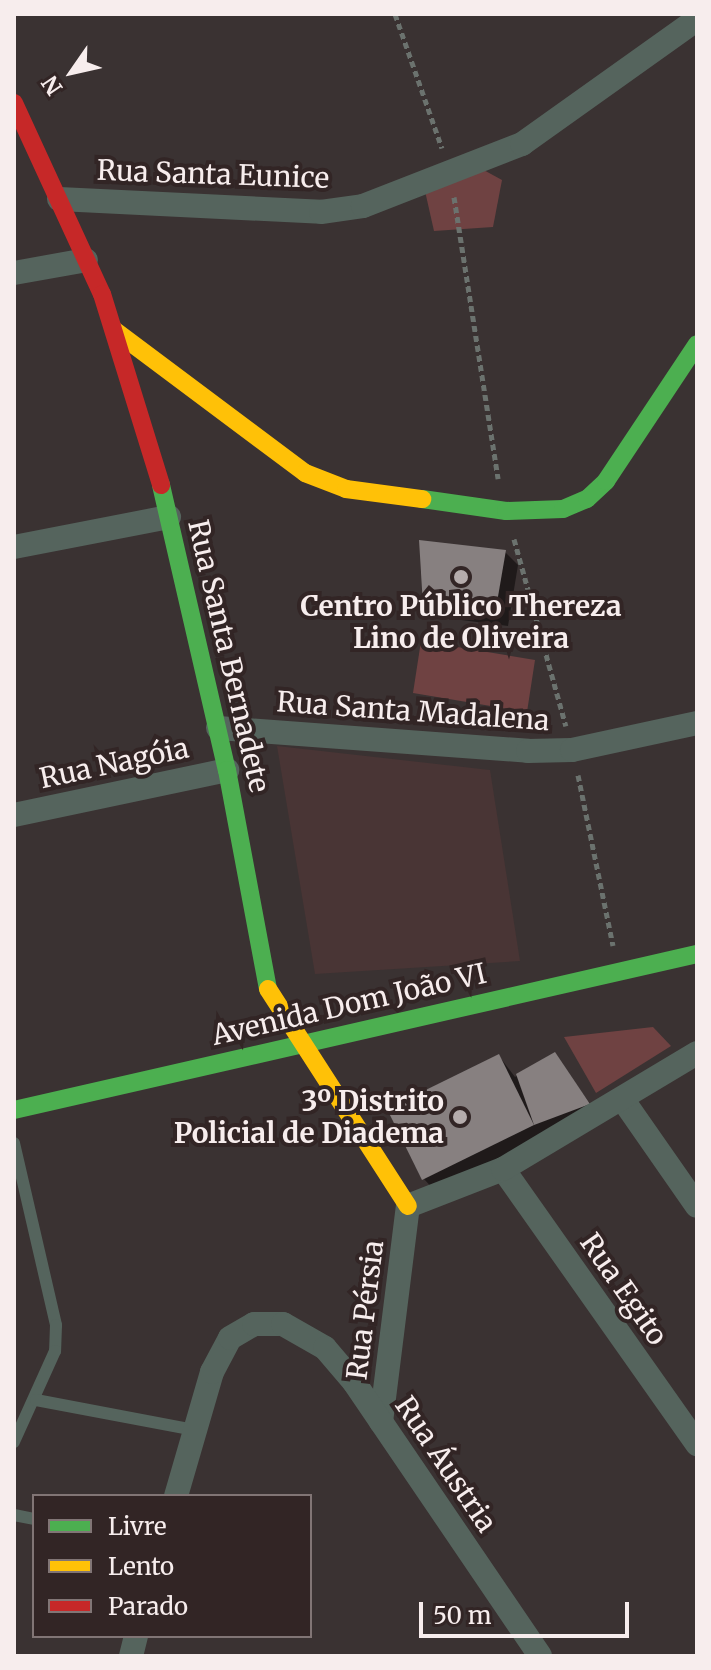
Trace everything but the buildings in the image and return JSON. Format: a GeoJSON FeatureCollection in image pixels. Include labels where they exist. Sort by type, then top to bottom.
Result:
{"type":"FeatureCollection","features":[{"type":"Feature","properties":{"kind":"street","name":"Rua Santa Eunice"},"geometry":{"type":"LineString","coordinates":[[59,199],[321,212],[363,206],[522,144],[697,19]]}},
{"type":"Feature","properties":{"kind":"street","name":"Rua Santa Bernadete"},"geometry":{"type":"LineString","coordinates":[[14,103],[86,260],[114,330],[169,517],[227,770],[268,992],[304,1041],[408,1206]]}},
{"type":"Feature","properties":{"kind":"street"},"geometry":{"type":"LineString","coordinates":[[14,273],[86,260]]}},
{"type":"Feature","properties":{"kind":"street"},"geometry":{"type":"LineString","coordinates":[[114,330],[305,473],[346,489],[506,511],[563,509],[587,499],[606,481],[697,344]]}},
{"type":"Feature","properties":{"kind":"street"},"geometry":{"type":"LineString","coordinates":[[14,547],[169,517]]}},
{"type":"Feature","properties":{"kind":"street","name":"Rua Santa Madalena"},"geometry":{"type":"LineString","coordinates":[[218,728],[528,751],[572,750],[697,723]]}},
{"type":"Feature","properties":{"kind":"street","name":"Rua Nagóia"},"geometry":{"type":"LineString","coordinates":[[14,815],[227,770]]}},
{"type":"Feature","properties":{"kind":"street","name":"Avenida Dom João VI"},"geometry":{"type":"LineString","coordinates":[[14,1110],[304,1041],[693,963]]}},
{"type":"Feature","properties":{"kind":"street"},"geometry":{"type":"LineString","coordinates":[[408,1206],[503,1169],[697,1053]]}},
{"type":"Feature","properties":{"kind":"street"},"geometry":{"type":"LineString","coordinates":[[623,1100],[697,1206]]}},
{"type":"Feature","properties":{"kind":"street","name":"Rua Egito"},"geometry":{"type":"LineString","coordinates":[[503,1169],[697,1444]]}},
{"type":"Feature","properties":{"kind":"street","name":"Rua Pérsia"},"geometry":{"type":"LineString","coordinates":[[381,1422],[408,1206]]}},
{"type":"Feature","properties":{"kind":"street","name":"Rua Áustria"},"geometry":{"type":"LineString","coordinates":[[195,1430],[212,1372],[230,1338],[254,1324],[283,1324],[325,1348],[381,1422],[540,1656]]}},
{"type":"Feature","properties":{"kind":"street"},"geometry":{"type":"LineString","coordinates":[[177,1494],[195,1430]]}},
{"type":"Feature","properties":{"kind":"lane"},"geometry":{"type":"LineString","coordinates":[[14,1143],[56,1325],[55,1351],[36,1400],[14,1442]]}},
{"type":"Feature","properties":{"kind":"lane"},"geometry":{"type":"LineString","coordinates":[[36,1400],[195,1430]]}},
{"type":"Feature","properties":{"kind":"shaded area"},"geometry":{"type":"Polygon","coordinates":[[[480,168],[502,180],[493,227],[434,231],[425,191],[480,168]]]}},
{"type":"Feature","properties":{"kind":"shaded area"},"geometry":{"type":"Polygon","coordinates":[[[421,641],[535,660],[527,712],[413,693],[421,641]]]}},
{"type":"Feature","properties":{"kind":"shaded area"},"geometry":{"type":"Polygon","coordinates":[[[277,746],[490,770],[520,961],[315,974],[277,746]]]}},
{"type":"Feature","properties":{"kind":"shaded area"},"geometry":{"type":"Polygon","coordinates":[[[653,1027],[671,1046],[596,1093],[564,1037],[653,1027]]]}},
{"type":"Feature","properties":{"kind":"traffic: fast"},"geometry":{"type":"LineString","coordinates":[[422,499],[506,511],[563,509],[587,499],[606,481],[697,344]]}},
{"type":"Feature","properties":{"kind":"traffic: fast"},"geometry":{"type":"LineString","coordinates":[[161,485],[227,770],[268,989]]}},
{"type":"Feature","properties":{"kind":"traffic: fast"},"geometry":{"type":"LineString","coordinates":[[14,1110],[697,954]]}},
{"type":"Feature","properties":{"kind":"traffic: slow"},"geometry":{"type":"LineString","coordinates":[[114,330],[305,473],[346,489],[422,499]]}},
{"type":"Feature","properties":{"kind":"traffic: slow"},"geometry":{"type":"LineString","coordinates":[[268,989],[408,1206]]}},
{"type":"Feature","properties":{"kind":"traffic: jam"},"geometry":{"type":"LineString","coordinates":[[14,103],[102,294],[161,485]]}},
{"type":"Feature","properties":{"kind":"place","name":"Centro Público Thereza Lino de Oliveira"},"geometry":{"type":"Point","coordinates":[461,577]}},
{"type":"Feature","properties":{"kind":"place","name":"3º Distrito Policial de Diadema"},"geometry":{"type":"Point","coordinates":[460,1117]}}]}
